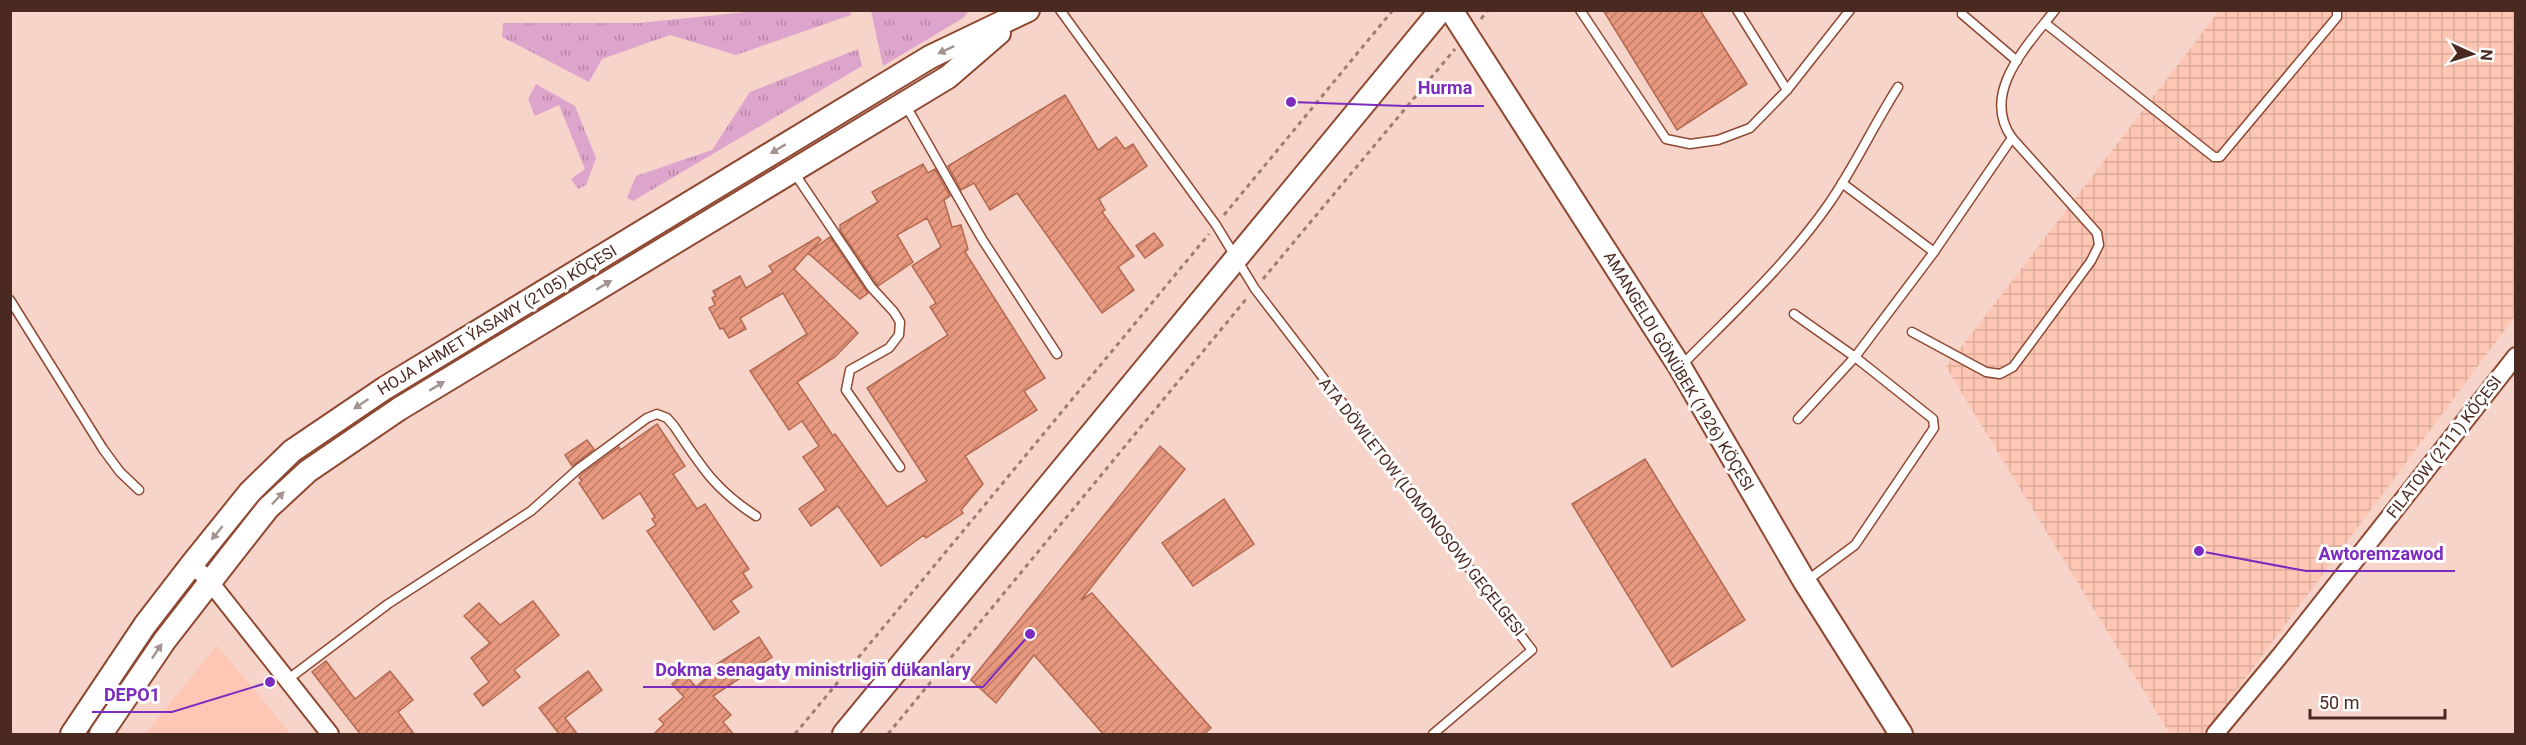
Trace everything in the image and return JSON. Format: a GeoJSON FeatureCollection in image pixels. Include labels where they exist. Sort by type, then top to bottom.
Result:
{"type":"FeatureCollection","features":[{"type":"Feature","properties":{"kind":"street"},"geometry":{"type":"LineString","coordinates":[[843,735],[1441,10]]}},
{"type":"Feature","properties":{"kind":"street","name":"AMANGELDI GÖNÜBEK (1926) KÖÇESI"},"geometry":{"type":"LineString","coordinates":[[1451,10],[1680,367],[1805,582],[1901,735]]}},
{"type":"Feature","properties":{"kind":"street","name":"HOJA AHMET ÝASAWY (2105) KÖÇESI"},"geometry":{"type":"LineString","coordinates":[[101,735],[165,640],[268,508],[308,471],[399,409],[948,77],[1021,12]]}},
{"type":"Feature","properties":{"kind":"street","name":"HOJA AHMET ÝASAWY (2105) KÖÇESI"},"geometry":{"type":"LineString","coordinates":[[72,735],[145,625],[192,564],[270,470],[292,451],[385,388],[930,57],[1021,12]]}},
{"type":"Feature","properties":{"kind":"street","name":"FILATOW (2111) KÖÇESI"},"geometry":{"type":"LineString","coordinates":[[2215,735],[2516,356]]}},
{"type":"Feature","properties":{"kind":"street"},"geometry":{"type":"LineString","coordinates":[[192,564],[210,582],[330,735]]}},
{"type":"Feature","properties":{"kind":"lane","name":"ATA DÖWLETOW (LOMONOSOW) GEÇELGESI"},"geometry":{"type":"LineString","coordinates":[[1060,10],[1216,225],[1255,289],[1532,650],[1433,735]]}},
{"type":"Feature","properties":{"kind":"lane"},"geometry":{"type":"LineString","coordinates":[[1580,10],[1666,139],[1690,144],[1718,140],[1750,128],[1787,90],[1850,10]]}},
{"type":"Feature","properties":{"kind":"lane"},"geometry":{"type":"LineString","coordinates":[[1737,10],[1787,90]]}},
{"type":"Feature","properties":{"kind":"lane"},"geometry":{"type":"LineString","coordinates":[[1912,332],[1986,372],[2000,374],[2013,367],[2091,261],[2098,244],[2097,233],[2012,138],[2003,125],[1999,107],[2001,90],[2017,61],[2055,10]]}},
{"type":"Feature","properties":{"kind":"lane"},"geometry":{"type":"LineString","coordinates":[[2045,22],[2214,158],[2220,157],[2337,17],[2337,10]]}},
{"type":"Feature","properties":{"kind":"lane"},"geometry":{"type":"LineString","coordinates":[[1962,14],[2017,61]]}},
{"type":"Feature","properties":{"kind":"lane"},"geometry":{"type":"LineString","coordinates":[[1680,367],[1782,263],[1828,206],[1870,131],[1898,87]]}},
{"type":"Feature","properties":{"kind":"lane"},"geometry":{"type":"LineString","coordinates":[[904,103],[982,239],[1057,354]]}},
{"type":"Feature","properties":{"kind":"lane"},"geometry":{"type":"LineString","coordinates":[[1798,419],[1855,357],[1934,252],[2012,138]]}},
{"type":"Feature","properties":{"kind":"lane"},"geometry":{"type":"LineString","coordinates":[[792,171],[872,287],[900,322],[899,335],[889,348],[850,370],[846,390],[900,467]]}},
{"type":"Feature","properties":{"kind":"lane"},"geometry":{"type":"LineString","coordinates":[[1842,183],[1934,252]]}},
{"type":"Feature","properties":{"kind":"lane"},"geometry":{"type":"LineString","coordinates":[[10,300],[103,449],[120,472],[139,490]]}},
{"type":"Feature","properties":{"kind":"lane"},"geometry":{"type":"LineString","coordinates":[[1794,314],[1855,357],[1933,419],[1934,428],[1855,545],[1805,582]]}},
{"type":"Feature","properties":{"kind":"lane"},"geometry":{"type":"LineString","coordinates":[[287,680],[388,604],[531,512],[578,469],[647,417],[657,414],[667,418],[714,484],[730,499],[756,516]]}},
{"type":"Feature","properties":{"kind":"path"},"geometry":{"type":"LineString","coordinates":[[795,735],[1393,10]]}},
{"type":"Feature","properties":{"kind":"path"},"geometry":{"type":"LineString","coordinates":[[888,735],[1488,10]]}},
{"type":"Feature","properties":{"kind":"shaded area"},"geometry":{"type":"Polygon","coordinates":[[[2219,11],[2515,11],[2515,316],[2204,734],[2170,734],[1946,367],[2219,11]]]}},
{"type":"Feature","properties":{"kind":"shaded area"},"geometry":{"type":"Polygon","coordinates":[[[217,645],[291,734],[145,734],[217,645]]]}},
{"type":"Feature","properties":{"kind":"green space"},"geometry":{"type":"Polygon","coordinates":[[[767,10],[850,10],[851,15],[736,55],[670,35],[602,59],[589,82],[502,37],[503,23],[639,23],[767,10]]]}},
{"type":"Feature","properties":{"kind":"green space"},"geometry":{"type":"Polygon","coordinates":[[[871,10],[969,11],[963,18],[883,66],[871,10]]]}},
{"type":"Feature","properties":{"kind":"green space"},"geometry":{"type":"Polygon","coordinates":[[[858,49],[862,66],[633,201],[627,198],[636,176],[712,150],[750,92],[858,49]]]}},
{"type":"Feature","properties":{"kind":"green space"},"geometry":{"type":"Polygon","coordinates":[[[536,84],[575,106],[596,158],[586,185],[578,189],[571,179],[585,169],[559,105],[535,116],[528,99],[536,84]]]}},
{"type":"Feature","properties":{"kind":"building"},"geometry":{"type":"Polygon","coordinates":[[[1603,10],[1700,10],[1747,84],[1677,130],[1603,10]]]}},
{"type":"Feature","properties":{"kind":"building"},"geometry":{"type":"Polygon","coordinates":[[[1065,95],[1098,150],[1116,137],[1125,149],[1133,144],[1147,166],[1099,199],[1105,210],[1102,212],[1134,256],[1118,267],[1134,290],[1102,313],[1017,193],[990,210],[974,183],[961,190],[948,166],[1065,95]]]}},
{"type":"Feature","properties":{"kind":"building"},"geometry":{"type":"Polygon","coordinates":[[[923,164],[928,173],[935,169],[950,196],[944,200],[952,227],[961,225],[968,249],[965,252],[1045,378],[1024,391],[1037,410],[965,456],[983,484],[961,510],[963,513],[926,538],[924,535],[881,566],[838,506],[811,526],[799,509],[826,490],[803,457],[819,446],[802,421],[789,430],[750,371],[807,334],[783,293],[740,318],[746,329],[729,338],[723,328],[720,329],[709,308],[715,305],[712,298],[716,296],[713,291],[740,276],[746,288],[773,272],[769,266],[818,237],[821,240],[809,252],[830,237],[868,293],[860,299],[808,253],[794,269],[858,333],[835,357],[797,382],[833,436],[835,434],[887,507],[927,481],[867,388],[948,335],[930,307],[936,303],[912,266],[941,247],[927,218],[897,235],[913,262],[878,286],[840,230],[840,225],[878,202],[872,192],[923,164]]]}},
{"type":"Feature","properties":{"kind":"building"},"geometry":{"type":"Polygon","coordinates":[[[1154,233],[1163,245],[1145,258],[1136,246],[1154,233]]]}},
{"type":"Feature","properties":{"kind":"building"},"geometry":{"type":"Polygon","coordinates":[[[657,424],[685,466],[673,474],[697,509],[705,504],[749,569],[743,573],[752,587],[731,601],[739,612],[714,630],[647,531],[656,525],[652,519],[655,517],[640,493],[603,519],[579,483],[582,481],[579,477],[582,474],[619,447],[620,450],[657,424]]]}},
{"type":"Feature","properties":{"kind":"building"},"geometry":{"type":"Polygon","coordinates":[[[587,440],[594,449],[572,466],[565,455],[587,440]]]}},
{"type":"Feature","properties":{"kind":"building"},"geometry":{"type":"Polygon","coordinates":[[[1160,446],[1185,469],[1081,600],[1092,593],[1211,728],[1203,735],[1104,735],[1034,655],[996,703],[971,680],[1160,446]]]}},
{"type":"Feature","properties":{"kind":"building"},"geometry":{"type":"Polygon","coordinates":[[[1645,459],[1745,620],[1672,667],[1572,504],[1645,459]]]}},
{"type":"Feature","properties":{"kind":"building"},"geometry":{"type":"Polygon","coordinates":[[[1224,499],[1254,544],[1193,586],[1162,543],[1224,499]]]}},
{"type":"Feature","properties":{"kind":"building"},"geometry":{"type":"Polygon","coordinates":[[[533,601],[559,635],[514,670],[520,677],[483,706],[474,694],[489,682],[471,658],[490,643],[464,616],[479,603],[500,625],[533,601]]]}},
{"type":"Feature","properties":{"kind":"building"},"geometry":{"type":"Polygon","coordinates":[[[759,637],[772,657],[713,696],[731,715],[723,722],[734,735],[653,735],[664,724],[659,719],[684,697],[672,684],[684,673],[696,687],[719,667],[717,664],[759,637]]]}},
{"type":"Feature","properties":{"kind":"building"},"geometry":{"type":"Polygon","coordinates":[[[326,661],[355,699],[390,671],[413,700],[398,712],[415,735],[361,735],[312,672],[326,661]]]}},
{"type":"Feature","properties":{"kind":"building"},"geometry":{"type":"Polygon","coordinates":[[[588,671],[602,690],[565,718],[578,735],[560,735],[539,708],[588,671]]]}},
{"type":"Feature","properties":{"kind":"place","name":"Hurma"},"geometry":{"type":"Point","coordinates":[1291,102]}},
{"type":"Feature","properties":{"kind":"place","name":"Awtoremzawod"},"geometry":{"type":"Point","coordinates":[2199,551]}},
{"type":"Feature","properties":{"kind":"place","name":"Dokma senagaty ministrligiň dükanlary"},"geometry":{"type":"Point","coordinates":[1030,634]}},
{"type":"Feature","properties":{"kind":"place","name":"DEPO1"},"geometry":{"type":"Point","coordinates":[270,682]}}]}
